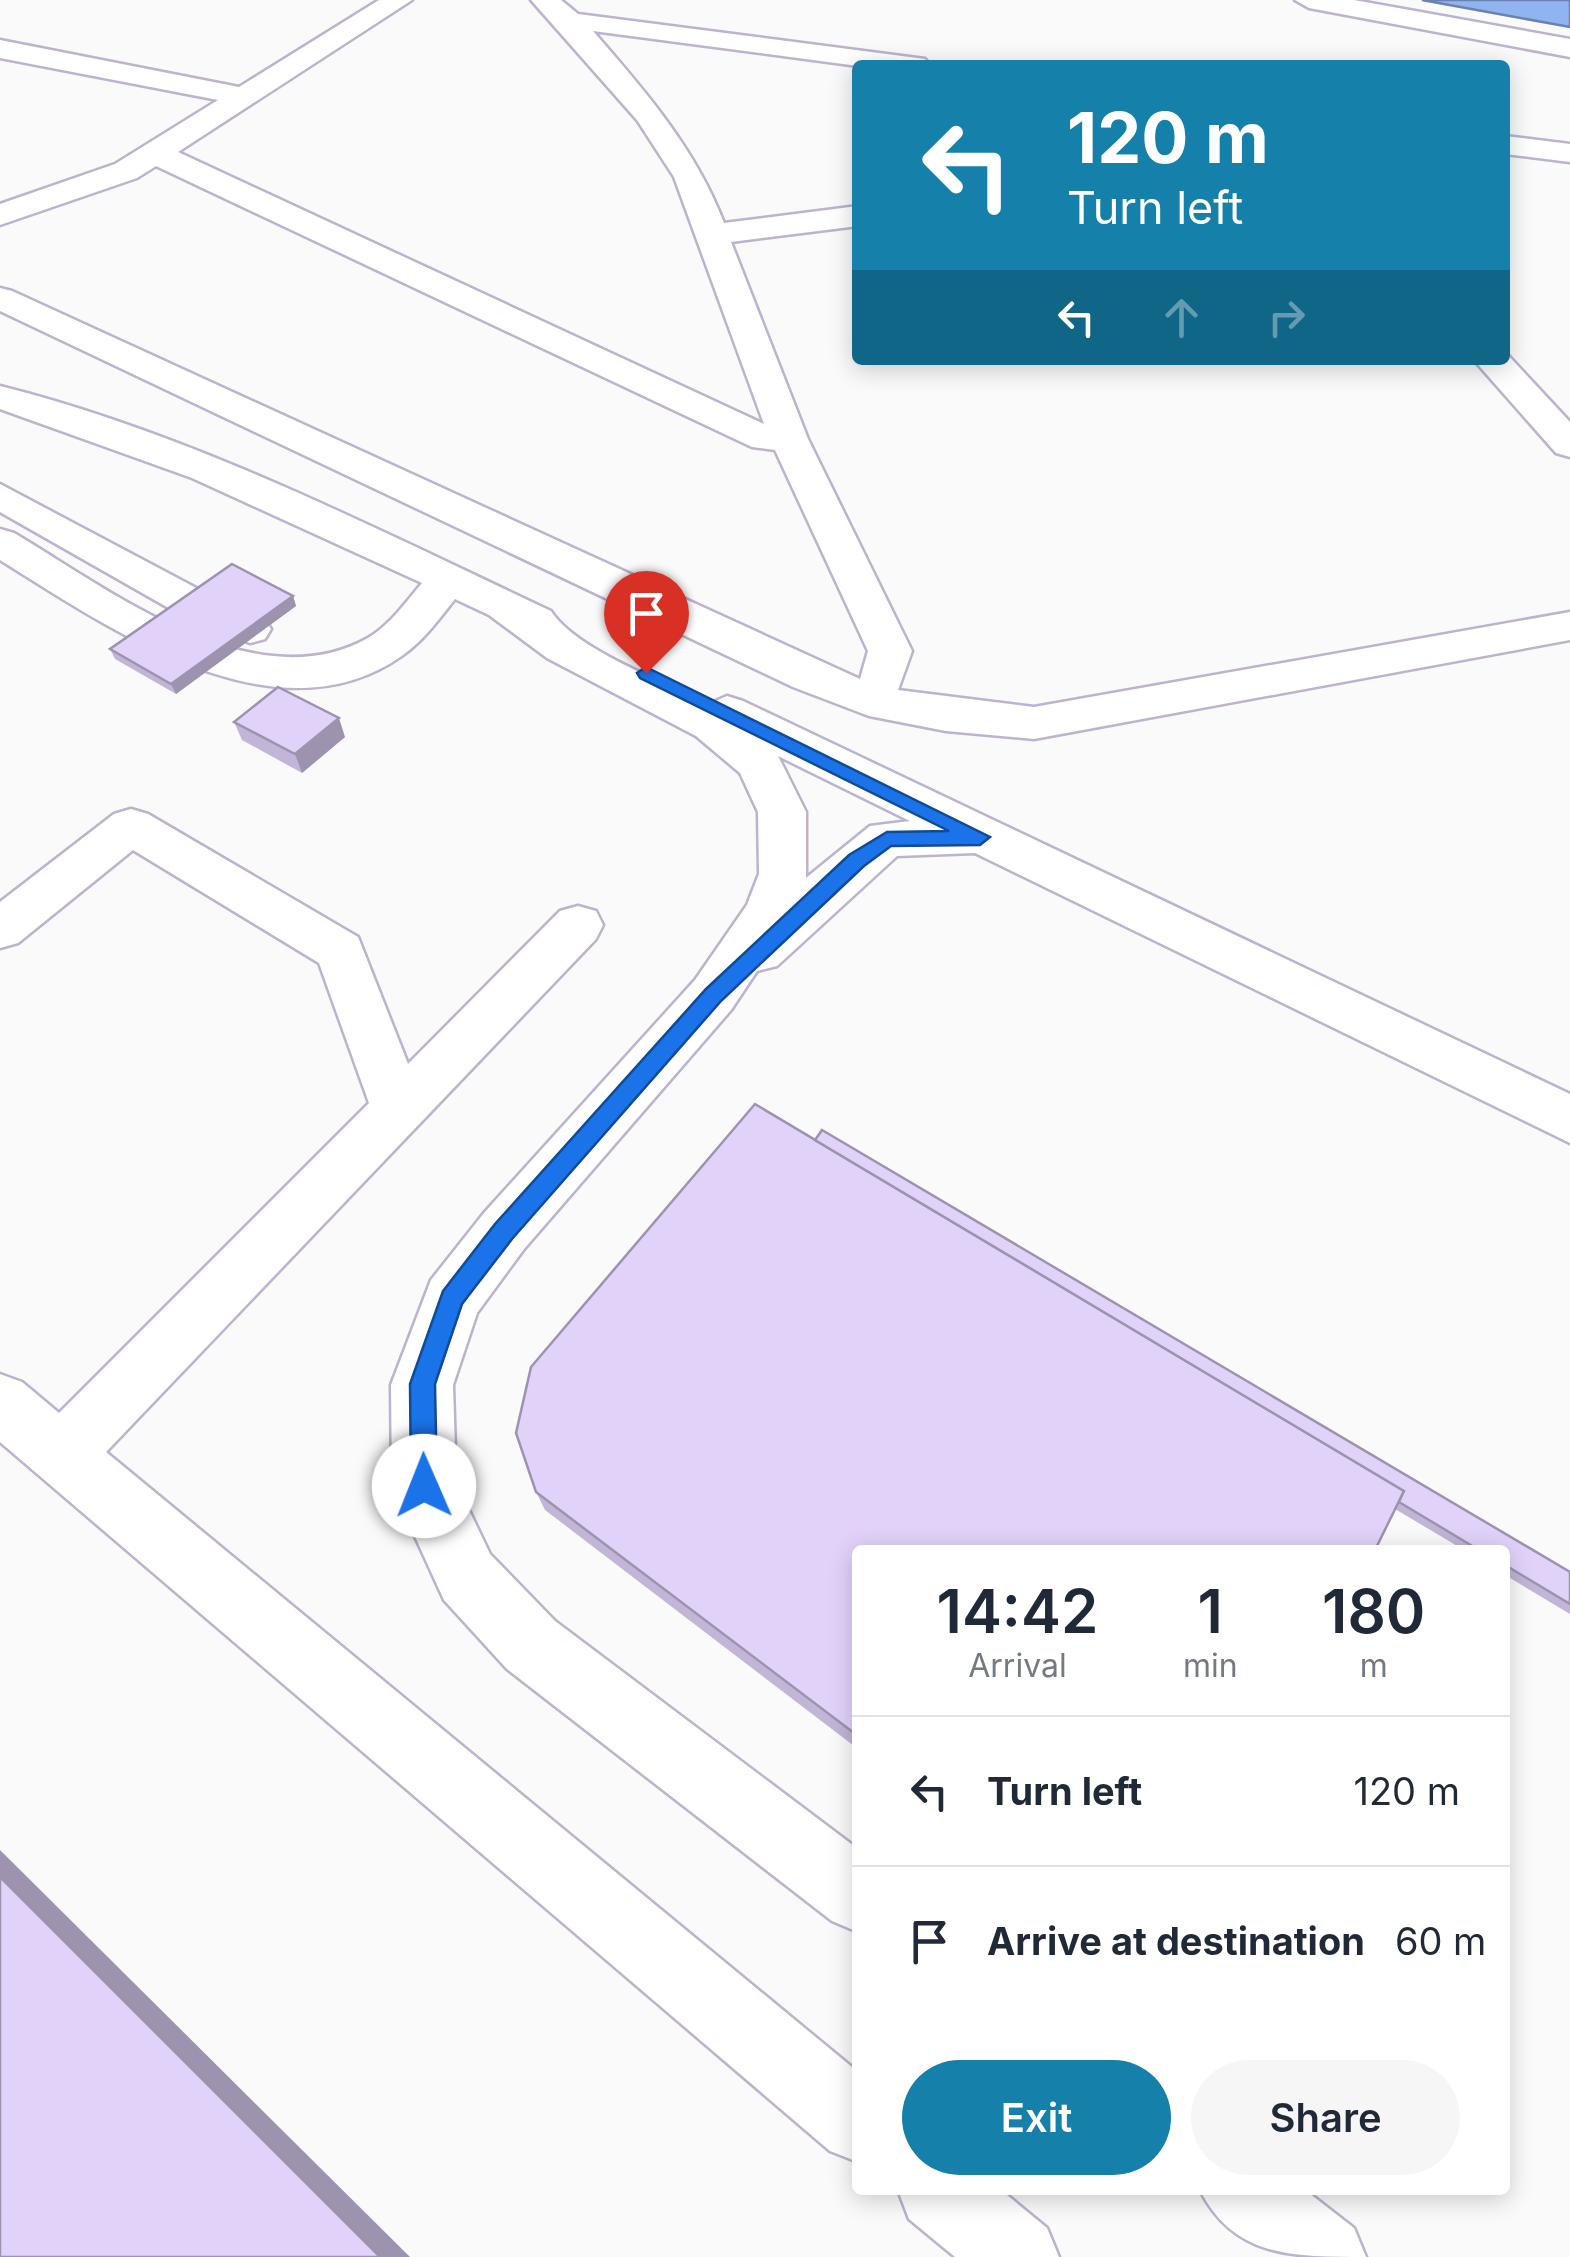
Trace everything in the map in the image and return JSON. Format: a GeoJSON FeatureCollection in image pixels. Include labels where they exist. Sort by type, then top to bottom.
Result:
{"type":"FeatureCollection","features":[{"type":"Feature","properties":{"kind":"street"},"geometry":{"type":"LineString","coordinates":[[0,214],[101,181],[155,153],[398,0]]}},
{"type":"Feature","properties":{"kind":"street"},"geometry":{"type":"LineString","coordinates":[[1310,0],[1570,48]]}},
{"type":"Feature","properties":{"kind":"street"},"geometry":{"type":"LineString","coordinates":[[558,11],[599,22],[878,60]]}},
{"type":"Feature","properties":{"kind":"street"},"geometry":{"type":"LineString","coordinates":[[558,11],[649,114],[690,177],[789,440],[890,650],[882,680],[869,702]]}},
{"type":"Feature","properties":{"kind":"street"},"geometry":{"type":"LineString","coordinates":[[0,48],[241,96]]}},
{"type":"Feature","properties":{"kind":"street"},"geometry":{"type":"LineString","coordinates":[[1510,146],[1570,154]]}},
{"type":"Feature","properties":{"kind":"street"},"geometry":{"type":"LineString","coordinates":[[155,153],[766,439],[789,440]]}},
{"type":"Feature","properties":{"kind":"street"},"geometry":{"type":"LineString","coordinates":[[714,234],[852,217]]}},
{"type":"Feature","properties":{"kind":"street"},"geometry":{"type":"LineString","coordinates":[[0,298],[869,702],[945,719],[1034,723],[1570,626]]}},
{"type":"Feature","properties":{"kind":"street"},"geometry":{"type":"LineString","coordinates":[[1497,365],[1570,445]]}},
{"type":"Feature","properties":{"kind":"street"},"geometry":{"type":"LineString","coordinates":[[0,397],[108,430],[252,486],[1570,1120]]}},
{"type":"Feature","properties":{"kind":"street"},"geometry":{"type":"LineString","coordinates":[[0,496],[217,618],[286,642],[358,633],[450,578]]}},
{"type":"Feature","properties":{"kind":"street"},"geometry":{"type":"LineString","coordinates":[[0,542],[177,645],[245,670],[292,674],[326,672],[385,648],[450,578]]}},
{"type":"Feature","properties":{"kind":"street"},"geometry":{"type":"LineString","coordinates":[[504,606],[562,648],[712,725],[759,763],[782,812],[783,874],[770,912],[713,995]]}},
{"type":"Feature","properties":{"kind":"street"},"geometry":{"type":"LineString","coordinates":[[0,930],[131,826],[340,951],[398,1109]]}},
{"type":"Feature","properties":{"kind":"street"},"geometry":{"type":"LineString","coordinates":[[852,1890],[531,1644],[467,1576],[424,1486],[422,1384],[452,1299],[504,1232],[713,995],[856,860],[887,839],[980,837]]}},
{"type":"Feature","properties":{"kind":"street"},"geometry":{"type":"LineString","coordinates":[[61,1454],[578,925]]}},
{"type":"Feature","properties":{"kind":"street"},"geometry":{"type":"LineString","coordinates":[[0,1403],[852,2117]]}},
{"type":"Feature","properties":{"kind":"street"},"geometry":{"type":"LineString","coordinates":[[944,2195],[1018,2257]]}},
{"type":"Feature","properties":{"kind":"street"},"geometry":{"type":"LineString","coordinates":[[1246,2195],[1325,2257]]}},
{"type":"Feature","properties":{"kind":"water"},"geometry":{"type":"Polygon","coordinates":[[[1422,0],[1570,0],[1570,27],[1422,0]]]}},
{"type":"Feature","properties":{"kind":"building"},"geometry":{"type":"Polygon","coordinates":[[[232,564],[293,596],[171,684],[110,649],[232,564]]]}},
{"type":"Feature","properties":{"kind":"building"},"geometry":{"type":"Polygon","coordinates":[[[278,687],[339,718],[295,754],[234,722],[278,687]]]}},
{"type":"Feature","properties":{"kind":"building"},"geometry":{"type":"Polygon","coordinates":[[[755,1104],[1404,1491],[1377,1545],[852,1545],[852,1731],[536,1492],[516,1433],[531,1367],[755,1104]]]}},
{"type":"Feature","properties":{"kind":"building"},"geometry":{"type":"Polygon","coordinates":[[[822,1130],[1570,1572],[1570,1604],[1510,1568],[1510,1545],[1471,1545],[1399,1502],[1404,1491],[815,1140],[822,1130]]]}},
{"type":"Feature","properties":{"kind":"building"},"geometry":{"type":"Polygon","coordinates":[[[0,1877],[380,2257],[0,2257],[0,1877]]]}},
{"type":"Feature","properties":{"kind":"route"},"geometry":{"type":"LineString","coordinates":[[424,1486],[422,1384],[452,1299],[504,1232],[713,995],[856,860],[887,839],[980,837],[646,673]]}}]}
